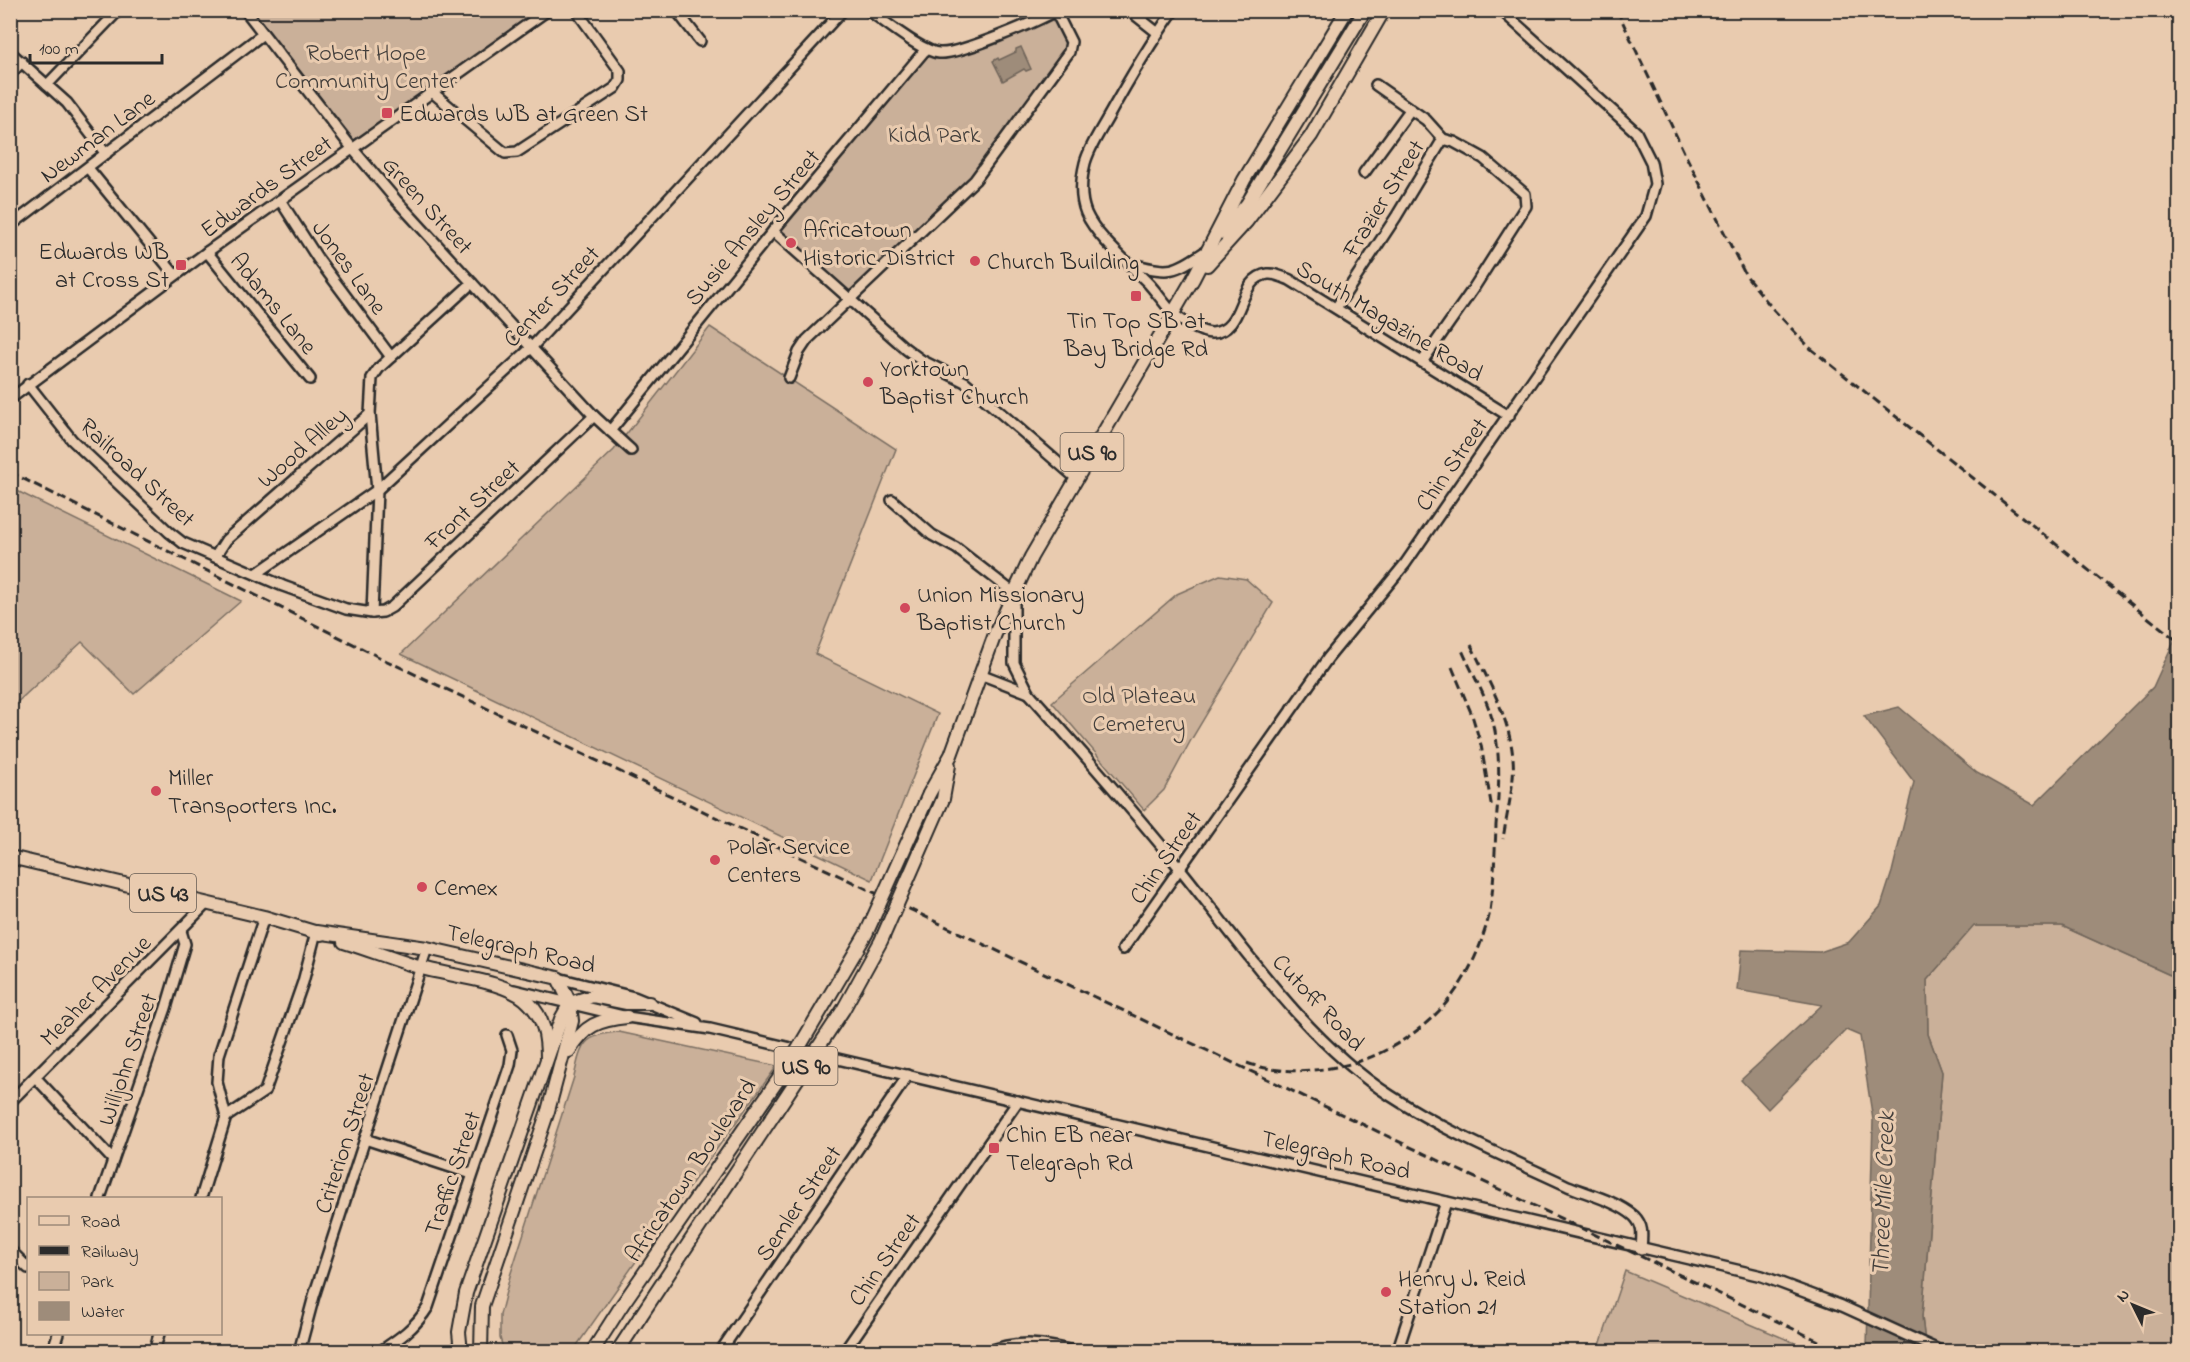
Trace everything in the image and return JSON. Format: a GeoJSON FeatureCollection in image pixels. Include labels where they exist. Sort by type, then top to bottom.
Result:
{"type":"FeatureCollection","features":[{"type":"Feature","properties":{"kind":"main road","name":"Africatown Boulevard"},"geometry":{"type":"LineString","coordinates":[[618,1352],[843,1010],[881,941],[943,799],[951,755],[980,674],[995,634],[1031,557],[1194,279],[1244,180],[1347,10]]}},
{"type":"Feature","properties":{"kind":"main road"},"geometry":{"type":"LineString","coordinates":[[1194,279],[1247,221],[1311,136],[1384,10]]}},
{"type":"Feature","properties":{"kind":"main road","name":"Africatown Boulevard"},"geometry":{"type":"LineString","coordinates":[[1211,248],[1247,204],[1364,13]]}},
{"type":"Feature","properties":{"kind":"main road","name":"Africatown Boulevard"},"geometry":{"type":"LineString","coordinates":[[592,1352],[791,1060],[866,934],[929,794],[951,755]]}},
{"type":"Feature","properties":{"kind":"main road","name":"Telegraph Road"},"geometry":{"type":"LineString","coordinates":[[10,857],[264,916],[422,968],[513,990]]}},
{"type":"Feature","properties":{"kind":"main road","name":"Telegraph Road"},"geometry":{"type":"LineString","coordinates":[[315,932],[427,948],[558,978]]}},
{"type":"Feature","properties":{"kind":"main road"},"geometry":{"type":"LineString","coordinates":[[488,1352],[481,1345],[482,1306],[548,1111],[572,1022],[570,1003],[558,978]]}},
{"type":"Feature","properties":{"kind":"main road"},"geometry":{"type":"LineString","coordinates":[[513,990],[529,1002],[539,1015],[547,1040],[547,1058]]}},
{"type":"Feature","properties":{"kind":"main road"},"geometry":{"type":"LineString","coordinates":[[461,1352],[459,1332],[466,1293],[561,1019],[570,1003],[593,996],[627,1003],[649,1003]]}},
{"type":"Feature","properties":{"kind":"main road"},"geometry":{"type":"LineString","coordinates":[[562,1062],[587,1028],[607,1019],[627,1017]]}},
{"type":"Feature","properties":{"kind":"street"},"geometry":{"type":"LineString","coordinates":[[47,85],[119,10]]}},
{"type":"Feature","properties":{"kind":"street","name":"Green Street"},"geometry":{"type":"LineString","coordinates":[[245,10],[352,148],[396,200],[610,431]]}},
{"type":"Feature","properties":{"kind":"street","name":"Edwards Street"},"geometry":{"type":"LineString","coordinates":[[10,399],[207,252],[548,10]]}},
{"type":"Feature","properties":{"kind":"street"},"geometry":{"type":"LineString","coordinates":[[432,92],[505,153],[517,152],[615,88],[620,80],[620,71],[576,10]]}},
{"type":"Feature","properties":{"kind":"street"},"geometry":{"type":"LineString","coordinates":[[676,10],[700,40]]}},
{"type":"Feature","properties":{"kind":"street","name":"Center Street"},"geometry":{"type":"LineString","coordinates":[[256,574],[376,490],[531,348],[843,10]]}},
{"type":"Feature","properties":{"kind":"street"},"geometry":{"type":"LineString","coordinates":[[789,378],[799,352],[807,340],[975,180],[1069,52],[1071,42],[1057,11],[952,52],[939,53],[926,49],[868,10]]}},
{"type":"Feature","properties":{"kind":"street"},"geometry":{"type":"LineString","coordinates":[[1129,10],[1158,33]]}},
{"type":"Feature","properties":{"kind":"street"},"geometry":{"type":"LineString","coordinates":[[1173,314],[1131,264],[1094,227],[1086,213],[1082,198],[1085,163],[1092,147],[1123,89],[1174,10]]}},
{"type":"Feature","properties":{"kind":"street","name":"Chin Street"},"geometry":{"type":"LineString","coordinates":[[1123,949],[1328,658],[1405,564],[1646,216],[1655,184],[1651,162],[1636,132],[1501,10]]}},
{"type":"Feature","properties":{"kind":"street","name":"Newman Lane"},"geometry":{"type":"LineString","coordinates":[[10,226],[263,34]]}},
{"type":"Feature","properties":{"kind":"street","name":"Susie Ansley Street"},"geometry":{"type":"LineString","coordinates":[[610,431],[773,231],[926,49]]}},
{"type":"Feature","properties":{"kind":"street"},"geometry":{"type":"LineString","coordinates":[[10,52],[67,103],[106,154]]}},
{"type":"Feature","properties":{"kind":"street"},"geometry":{"type":"LineString","coordinates":[[10,74],[22,62]]}},
{"type":"Feature","properties":{"kind":"street"},"geometry":{"type":"LineString","coordinates":[[1376,85],[1426,120],[1443,139],[1454,142],[1483,158],[1525,194],[1526,206],[1473,289],[1422,362]]}},
{"type":"Feature","properties":{"kind":"street"},"geometry":{"type":"LineString","coordinates":[[1364,173],[1410,110]]}},
{"type":"Feature","properties":{"kind":"street","name":"Frazier Street"},"geometry":{"type":"LineString","coordinates":[[1336,308],[1434,158],[1443,139]]}},
{"type":"Feature","properties":{"kind":"street"},"geometry":{"type":"LineString","coordinates":[[88,168],[176,275]]}},
{"type":"Feature","properties":{"kind":"street","name":"Jones Lane"},"geometry":{"type":"LineString","coordinates":[[280,200],[318,259],[392,357]]}},
{"type":"Feature","properties":{"kind":"street"},"geometry":{"type":"LineString","coordinates":[[773,231],[906,349],[921,360],[965,382],[1077,479]]}},
{"type":"Feature","properties":{"kind":"street"},"geometry":{"type":"LineString","coordinates":[[1131,264],[1161,271],[1172,271],[1211,248]]}},
{"type":"Feature","properties":{"kind":"street","name":"Adams Lane"},"geometry":{"type":"LineString","coordinates":[[207,252],[310,379]]}},
{"type":"Feature","properties":{"kind":"street","name":"South Magazine Road"},"geometry":{"type":"LineString","coordinates":[[1173,314],[1203,331],[1210,333],[1221,331],[1232,322],[1255,280],[1267,274],[1290,280],[1509,416]]}},
{"type":"Feature","properties":{"kind":"street","name":"Wood Alley"},"geometry":{"type":"LineString","coordinates":[[215,557],[226,540],[370,414],[372,378],[472,283]]}},
{"type":"Feature","properties":{"kind":"street","name":"Railroad Street"},"geometry":{"type":"LineString","coordinates":[[28,384],[72,440],[183,543],[346,609],[372,613]]}},
{"type":"Feature","properties":{"kind":"street"},"geometry":{"type":"LineString","coordinates":[[370,414],[376,490],[372,613]]}},
{"type":"Feature","properties":{"kind":"street","name":"Front Street"},"geometry":{"type":"LineString","coordinates":[[372,613],[383,612],[392,607],[594,416]]}},
{"type":"Feature","properties":{"kind":"street"},"geometry":{"type":"LineString","coordinates":[[610,431],[631,450]]}},
{"type":"Feature","properties":{"kind":"street"},"geometry":{"type":"LineString","coordinates":[[892,500],[932,534],[956,548],[1014,592]]}},
{"type":"Feature","properties":{"kind":"street","name":"Cutoff Road"},"geometry":{"type":"LineString","coordinates":[[1014,592],[1014,663],[1029,693],[1180,869],[1304,1022],[1348,1064],[1388,1094],[1423,1116],[1569,1186],[1625,1210],[1635,1217],[1642,1227],[1641,1249]]}},
{"type":"Feature","properties":{"kind":"street","name":"Cutoff Road"},"geometry":{"type":"LineString","coordinates":[[980,674],[1029,693]]}},
{"type":"Feature","properties":{"kind":"street","name":"Meaher Avenue"},"geometry":{"type":"LineString","coordinates":[[12,1099],[36,1078],[207,903]]}},
{"type":"Feature","properties":{"kind":"street"},"geometry":{"type":"LineString","coordinates":[[201,1197],[226,1117],[217,1082],[219,1055],[264,916]]}},
{"type":"Feature","properties":{"kind":"street","name":"Willjohn Street"},"geometry":{"type":"LineString","coordinates":[[100,1197],[166,1008],[185,944],[181,931]]}},
{"type":"Feature","properties":{"kind":"street"},"geometry":{"type":"LineString","coordinates":[[226,1117],[265,1091],[303,982],[315,932]]}},
{"type":"Feature","properties":{"kind":"street","name":"Criterion Street"},"geometry":{"type":"LineString","coordinates":[[298,1352],[427,948]]}},
{"type":"Feature","properties":{"kind":"street","name":"Telegraph Road"},"geometry":{"type":"LineString","coordinates":[[558,978],[634,997],[710,1029]]}},
{"type":"Feature","properties":{"kind":"street","name":"Telegraph Road"},"geometry":{"type":"LineString","coordinates":[[513,990],[627,1017],[710,1029],[1762,1276],[1842,1306],[1942,1352]]}},
{"type":"Feature","properties":{"kind":"street","name":"Traffic Street"},"geometry":{"type":"LineString","coordinates":[[379,1352],[406,1334],[419,1321],[428,1307],[510,1065],[512,1050],[507,1035]]}},
{"type":"Feature","properties":{"kind":"street","name":"Semler Street"},"geometry":{"type":"LineString","coordinates":[[720,1352],[908,1075]]}},
{"type":"Feature","properties":{"kind":"street"},"geometry":{"type":"LineString","coordinates":[[36,1078],[113,1160]]}},
{"type":"Feature","properties":{"kind":"street","name":"Chin Street"},"geometry":{"type":"LineString","coordinates":[[844,1352],[1018,1101]]}},
{"type":"Feature","properties":{"kind":"street"},"geometry":{"type":"LineString","coordinates":[[365,1139],[472,1174]]}},
{"type":"Feature","properties":{"kind":"street"},"geometry":{"type":"LineString","coordinates":[[1397,1352],[1446,1202]]}},
{"type":"Feature","properties":{"kind":"street"},"geometry":{"type":"LineString","coordinates":[[10,1250],[27,1267]]}},
{"type":"Feature","properties":{"kind":"street"},"geometry":{"type":"LineString","coordinates":[[52,1352],[57,1335]]}},
{"type":"Feature","properties":{"kind":"street"},"geometry":{"type":"LineString","coordinates":[[154,1352],[159,1335]]}},
{"type":"Feature","properties":{"kind":"street"},"geometry":{"type":"LineString","coordinates":[[988,1351],[1010,1344],[1047,1344],[1077,1352]]}},
{"type":"Feature","properties":{"kind":"green space","name":"Robert Hope Community Center"},"geometry":{"type":"Polygon","coordinates":[[[253,11],[539,11],[354,140],[253,11]]]}},
{"type":"Feature","properties":{"kind":"green space","name":"Kidd Park"},"geometry":{"type":"Polygon","coordinates":[[[1056,12],[1071,42],[975,180],[850,298],[773,231],[926,49],[939,53],[1056,12]]]}},
{"type":"Feature","properties":{"kind":"green space"},"geometry":{"type":"Polygon","coordinates":[[[710,327],[896,449],[815,654],[938,714],[872,880],[401,654],[614,450],[710,327]]]}},
{"type":"Feature","properties":{"kind":"green space"},"geometry":{"type":"Polygon","coordinates":[[[11,488],[241,601],[134,694],[82,642],[11,708],[11,488]]]}},
{"type":"Feature","properties":{"kind":"green space","name":"Old Plateau Cemetery"},"geometry":{"type":"Polygon","coordinates":[[[1220,575],[1246,579],[1273,603],[1191,740],[1164,790],[1144,810],[1052,702],[1177,594],[1220,575]]]}},
{"type":"Feature","properties":{"kind":"green space"},"geometry":{"type":"Polygon","coordinates":[[[1973,926],[2062,926],[2179,979],[2179,1351],[1926,1352],[1922,1317],[1942,1072],[1928,1034],[1927,980],[1973,926]]]}},
{"type":"Feature","properties":{"kind":"green space"},"geometry":{"type":"Polygon","coordinates":[[[619,1032],[777,1066],[573,1351],[504,1351],[500,1338],[500,1315],[510,1276],[579,1057],[590,1039],[607,1033],[619,1032]]]}},
{"type":"Feature","properties":{"kind":"green space"},"geometry":{"type":"Polygon","coordinates":[[[1625,1271],[1814,1351],[1598,1351],[1625,1271]]]}},
{"type":"Feature","properties":{"kind":"water"},"geometry":{"type":"Polygon","coordinates":[[[1021,47],[1031,69],[1026,71],[1024,69],[1003,81],[993,61],[1016,52],[1016,49],[1021,47]]]}},
{"type":"Feature","properties":{"kind":"water","name":"Three Mile Creek"},"geometry":{"type":"Polygon","coordinates":[[[2179,630],[2179,979],[2062,926],[1974,926],[1927,980],[1928,1034],[1942,1072],[1922,1317],[1926,1351],[1869,1351],[1867,1346],[1873,1120],[1860,1036],[1846,1030],[1768,1109],[1741,1080],[1822,1005],[1737,990],[1741,950],[1820,952],[1849,942],[1881,906],[1892,872],[1914,782],[1864,716],[1899,707],[1977,773],[2034,805],[2153,687],[2179,630]]]}},
{"type":"Feature","properties":{"kind":"railway"},"geometry":{"type":"LineString","coordinates":[[1617,10],[1745,274],[1772,308],[1810,348],[2180,643]]}},
{"type":"Feature","properties":{"kind":"railway"},"geometry":{"type":"LineString","coordinates":[[10,472],[387,661],[1842,1352]]}},
{"type":"Feature","properties":{"kind":"railway"},"geometry":{"type":"LineString","coordinates":[[1471,645],[1501,709],[1511,743],[1513,778],[1503,839]]}},
{"type":"Feature","properties":{"kind":"railway"},"geometry":{"type":"LineString","coordinates":[[1247,1063],[1279,1070],[1314,1070],[1349,1064],[1380,1053],[1414,1033],[1442,1008],[1454,994],[1473,961],[1490,911],[1499,768],[1490,712],[1462,650]]}},
{"type":"Feature","properties":{"kind":"railway"},"geometry":{"type":"LineString","coordinates":[[1452,667],[1472,715],[1481,745],[1492,809]]}},
{"type":"Feature","properties":{"kind":"place","name":"Edwards WB at Green St"},"geometry":{"type":"Point","coordinates":[387,113]}},
{"type":"Feature","properties":{"kind":"place","name":"Africatown Historic District"},"geometry":{"type":"Point","coordinates":[791,243]}},
{"type":"Feature","properties":{"kind":"place","name":"Church Building"},"geometry":{"type":"Point","coordinates":[975,261]}},
{"type":"Feature","properties":{"kind":"place","name":"Edwards WB at Cross St"},"geometry":{"type":"Point","coordinates":[181,265]}},
{"type":"Feature","properties":{"kind":"place","name":"Tin Top SB at Bay Bridge Rd"},"geometry":{"type":"Point","coordinates":[1136,296]}},
{"type":"Feature","properties":{"kind":"place","name":"Yorktown Baptist Church"},"geometry":{"type":"Point","coordinates":[868,382]}},
{"type":"Feature","properties":{"kind":"place","name":"Union Missionary Baptist Church"},"geometry":{"type":"Point","coordinates":[905,608]}},
{"type":"Feature","properties":{"kind":"place","name":"Miller Transporters Inc."},"geometry":{"type":"Point","coordinates":[156,791]}},
{"type":"Feature","properties":{"kind":"place","name":"Polar Service Centers"},"geometry":{"type":"Point","coordinates":[715,860]}},
{"type":"Feature","properties":{"kind":"place","name":"Cemex"},"geometry":{"type":"Point","coordinates":[422,887]}},
{"type":"Feature","properties":{"kind":"place","name":"Chin EB near Telegraph Rd"},"geometry":{"type":"Point","coordinates":[994,1148]}},
{"type":"Feature","properties":{"kind":"place","name":"Henry J. Reid Station 21"},"geometry":{"type":"Point","coordinates":[1386,1292]}}]}
